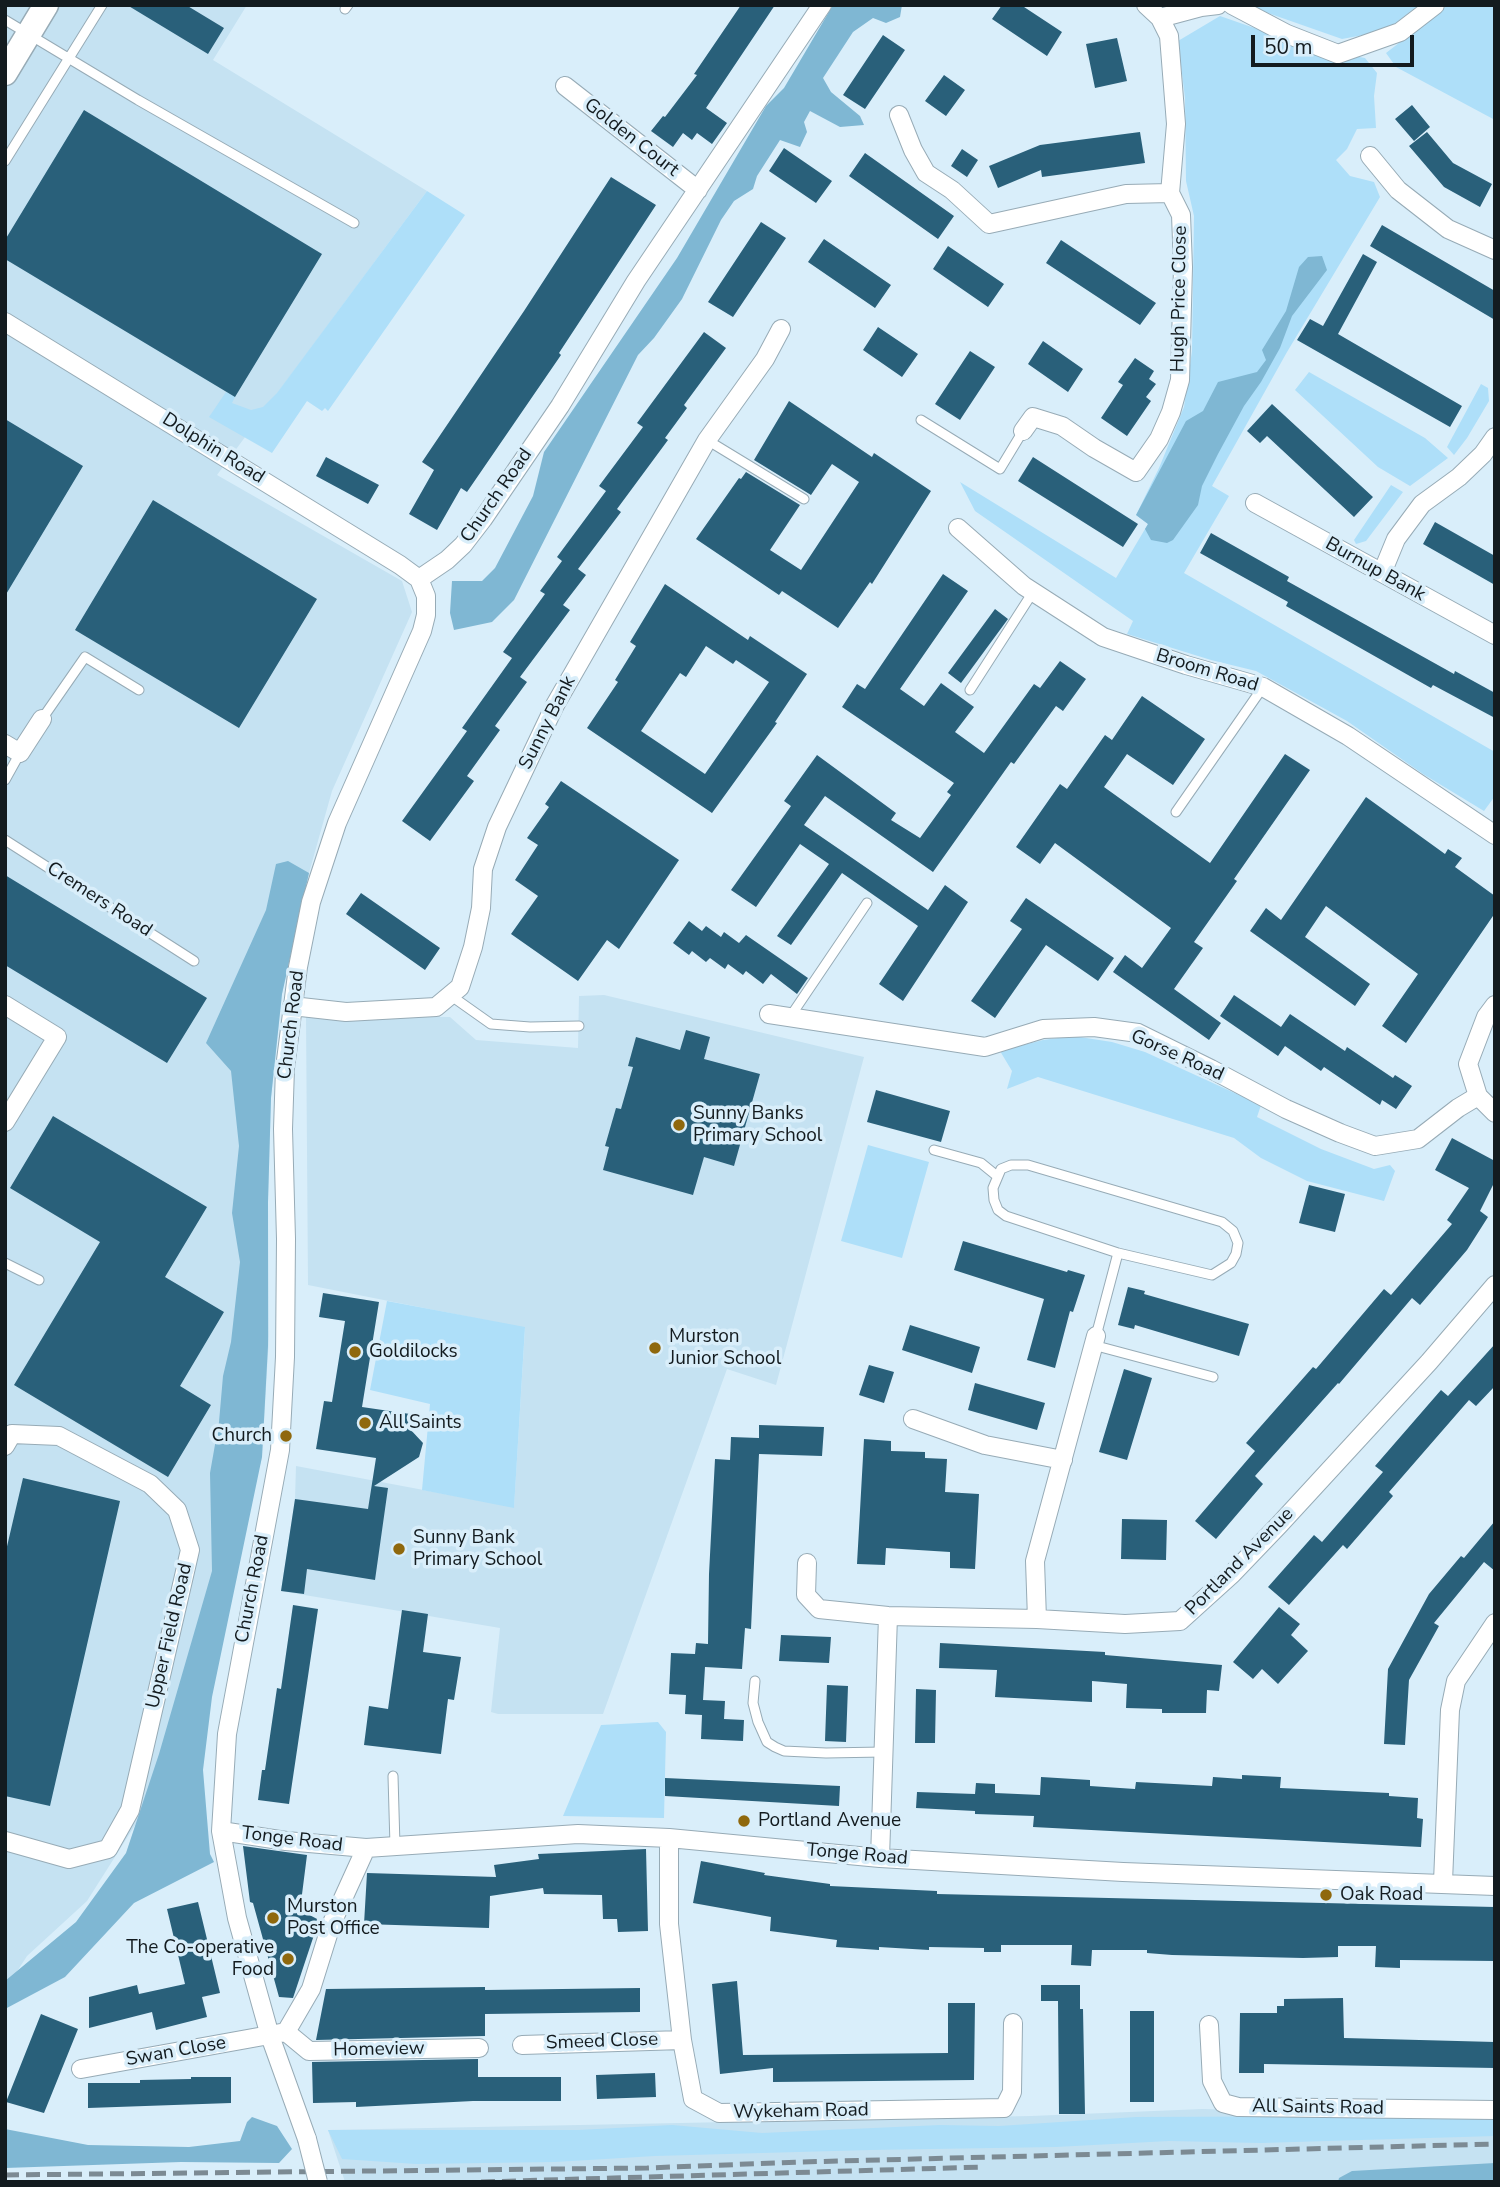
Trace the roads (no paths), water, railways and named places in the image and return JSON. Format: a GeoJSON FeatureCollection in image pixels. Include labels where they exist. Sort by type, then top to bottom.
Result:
{"type":"FeatureCollection","features":[{"type":"Feature","properties":{"kind":"main road"},"geometry":{"type":"LineString","coordinates":[[5,73],[46,5]]}},
{"type":"Feature","properties":{"kind":"street","name":"Church Road"},"geometry":{"type":"LineString","coordinates":[[318,2182],[278,2034],[237,1918],[221,1831],[227,1734],[280,1450],[285,1344],[285,1068],[292,1006],[312,902],[337,823],[422,631],[426,615],[426,596],[419,579],[455,552],[483,519],[559,406],[636,281],[822,5]]}},
{"type":"Feature","properties":{"kind":"street","name":"Hugh Price Close"},"geometry":{"type":"LineString","coordinates":[[1023,431],[1033,417],[1062,426],[1136,472],[1158,439],[1171,412],[1180,380],[1183,267],[1181,215],[1170,192],[1176,124],[1169,36],[1160,18],[1146,5]]}},
{"type":"Feature","properties":{"kind":"street"},"geometry":{"type":"LineString","coordinates":[[1160,18],[1218,5]]}},
{"type":"Feature","properties":{"kind":"street"},"geometry":{"type":"LineString","coordinates":[[1233,5],[1287,34],[1338,54],[1400,32],[1435,5]]}},
{"type":"Feature","properties":{"kind":"street","name":"Golden Court"},"geometry":{"type":"LineString","coordinates":[[565,86],[698,190]]}},
{"type":"Feature","properties":{"kind":"street"},"geometry":{"type":"LineString","coordinates":[[899,115],[926,173],[953,190],[989,224],[1126,194],[1170,192]]}},
{"type":"Feature","properties":{"kind":"street"},"geometry":{"type":"LineString","coordinates":[[1370,156],[1398,190],[1448,229],[1495,250]]}},
{"type":"Feature","properties":{"kind":"street","name":"Dolphin Road"},"geometry":{"type":"LineString","coordinates":[[5,322],[419,579]]}},
{"type":"Feature","properties":{"kind":"street","name":"Sunny Bank"},"geometry":{"type":"LineString","coordinates":[[450,995],[460,987],[473,947],[481,908],[483,869],[497,827],[555,705],[707,440],[765,359],[781,330]]}},
{"type":"Feature","properties":{"kind":"street"},"geometry":{"type":"LineString","coordinates":[[1382,573],[1396,539],[1422,505],[1467,469],[1483,454],[1495,437]]}},
{"type":"Feature","properties":{"kind":"street","name":"Burnup Bank"},"geometry":{"type":"LineString","coordinates":[[1255,503],[1495,635]]}},
{"type":"Feature","properties":{"kind":"street","name":"Broom Road"},"geometry":{"type":"LineString","coordinates":[[958,528],[1033,592],[1103,637],[1263,687],[1348,736],[1495,835]]}},
{"type":"Feature","properties":{"kind":"street"},"geometry":{"type":"LineString","coordinates":[[13,749],[43,719]]}},
{"type":"Feature","properties":{"kind":"street"},"geometry":{"type":"LineString","coordinates":[[292,1006],[346,1012],[383,1012],[436,1007],[450,995]]}},
{"type":"Feature","properties":{"kind":"street"},"geometry":{"type":"LineString","coordinates":[[5,1005],[57,1037],[5,1122]]}},
{"type":"Feature","properties":{"kind":"street"},"geometry":{"type":"LineString","coordinates":[[1495,1005],[1486,1017],[1468,1064],[1478,1096],[1495,1113]]}},
{"type":"Feature","properties":{"kind":"street","name":"Gorse Road"},"geometry":{"type":"LineString","coordinates":[[769,1014],[985,1047],[1043,1030],[1094,1027],[1138,1034],[1286,1109],[1375,1146],[1418,1139],[1478,1096]]}},
{"type":"Feature","properties":{"kind":"street","name":"Portland Avenue"},"geometry":{"type":"LineString","coordinates":[[807,1563],[806,1595],[819,1609],[888,1616],[1125,1624],[1180,1621],[1232,1574],[1269,1535],[1429,1362],[1495,1285]]}},
{"type":"Feature","properties":{"kind":"street"},"geometry":{"type":"LineString","coordinates":[[1037,1619],[1035,1561],[1094,1340]]}},
{"type":"Feature","properties":{"kind":"street"},"geometry":{"type":"LineString","coordinates":[[913,1419],[985,1445],[1063,1460]]}},
{"type":"Feature","properties":{"kind":"street","name":"Upper Field Road"},"geometry":{"type":"LineString","coordinates":[[5,1446],[12,1434],[59,1437],[150,1484],[177,1510],[190,1550],[130,1811],[108,1849],[69,1859],[5,1841]]}},
{"type":"Feature","properties":{"kind":"street"},"geometry":{"type":"LineString","coordinates":[[880,1858],[888,1616]]}},
{"type":"Feature","properties":{"kind":"street"},"geometry":{"type":"LineString","coordinates":[[1443,1882],[1450,1710],[1456,1681],[1492,1632]]}},
{"type":"Feature","properties":{"kind":"street","name":"Tonge Road"},"geometry":{"type":"LineString","coordinates":[[221,1831],[286,1841],[366,1848],[578,1834],[669,1838],[880,1858],[1124,1872],[1495,1886]]}},
{"type":"Feature","properties":{"kind":"street","name":"Wykeham Road"},"geometry":{"type":"LineString","coordinates":[[669,1838],[669,1924],[682,2040],[693,2099],[719,2113],[1004,2108],[1012,2092],[1013,2023]]}},
{"type":"Feature","properties":{"kind":"street"},"geometry":{"type":"LineString","coordinates":[[278,2034],[311,1989],[331,1925],[366,1848]]}},
{"type":"Feature","properties":{"kind":"street","name":"All Saints Road"},"geometry":{"type":"LineString","coordinates":[[1209,2025],[1212,2081],[1223,2103],[1238,2107],[1495,2109]]}},
{"type":"Feature","properties":{"kind":"street","name":"Homeview"},"geometry":{"type":"LineString","coordinates":[[278,2034],[309,2051],[479,2048]]}},
{"type":"Feature","properties":{"kind":"street","name":"Swan Close"},"geometry":{"type":"LineString","coordinates":[[81,2069],[278,2034]]}},
{"type":"Feature","properties":{"kind":"street","name":"Smeed Close"},"geometry":{"type":"LineString","coordinates":[[522,2045],[682,2040]]}},
{"type":"Feature","properties":{"kind":"lane"},"geometry":{"type":"LineString","coordinates":[[5,161],[102,5]]}},
{"type":"Feature","properties":{"kind":"lane"},"geometry":{"type":"LineString","coordinates":[[5,20],[354,223]]}},
{"type":"Feature","properties":{"kind":"lane"},"geometry":{"type":"LineString","coordinates":[[921,420],[1000,469],[1023,431]]}},
{"type":"Feature","properties":{"kind":"lane"},"geometry":{"type":"LineString","coordinates":[[707,440],[804,499]]}},
{"type":"Feature","properties":{"kind":"lane"},"geometry":{"type":"LineString","coordinates":[[970,690],[1033,592]]}},
{"type":"Feature","properties":{"kind":"lane"},"geometry":{"type":"LineString","coordinates":[[43,719],[85,657],[139,690]]}},
{"type":"Feature","properties":{"kind":"lane"},"geometry":{"type":"LineString","coordinates":[[1177,812],[1263,687]]}},
{"type":"Feature","properties":{"kind":"lane"},"geometry":{"type":"LineString","coordinates":[[5,780],[13,749]]}},
{"type":"Feature","properties":{"kind":"lane","name":"Cremers Road"},"geometry":{"type":"LineString","coordinates":[[5,840],[194,961]]}},
{"type":"Feature","properties":{"kind":"lane"},"geometry":{"type":"LineString","coordinates":[[790,1017],[867,903]]}},
{"type":"Feature","properties":{"kind":"lane"},"geometry":{"type":"LineString","coordinates":[[450,995],[491,1024],[530,1027],[579,1026]]}},
{"type":"Feature","properties":{"kind":"lane"},"geometry":{"type":"LineString","coordinates":[[934,1150],[981,1163],[997,1176]]}},
{"type":"Feature","properties":{"kind":"lane"},"geometry":{"type":"LineString","coordinates":[[1011,1165],[1036,1167],[1222,1222],[1233,1231],[1238,1243],[1231,1263],[1212,1275],[1118,1253],[1006,1216],[998,1210],[994,1200],[993,1188],[997,1176],[1001,1169],[1011,1165]]}},
{"type":"Feature","properties":{"kind":"lane"},"geometry":{"type":"LineString","coordinates":[[1118,1253],[1094,1340],[1213,1377]]}},
{"type":"Feature","properties":{"kind":"lane"},"geometry":{"type":"LineString","coordinates":[[5,1263],[39,1280]]}},
{"type":"Feature","properties":{"kind":"lane"},"geometry":{"type":"LineString","coordinates":[[755,1681],[753,1703],[758,1722],[767,1742],[775,1747],[785,1751],[826,1753],[883,1752]]}},
{"type":"Feature","properties":{"kind":"lane"},"geometry":{"type":"LineString","coordinates":[[393,1776],[395,1846]]}},
{"type":"Feature","properties":{"kind":"railway"},"geometry":{"type":"LineString","coordinates":[[5,2175],[647,2168],[1495,2144]]}},
{"type":"Feature","properties":{"kind":"railway"},"geometry":{"type":"LineString","coordinates":[[481,2182],[984,2167]]}},
{"type":"Feature","properties":{"kind":"place","name":"Sunny Banks Primary School"},"geometry":{"type":"Point","coordinates":[679,1125]}},
{"type":"Feature","properties":{"kind":"place","name":"Murston Junior School"},"geometry":{"type":"Point","coordinates":[655,1348]}},
{"type":"Feature","properties":{"kind":"place","name":"Goldilocks"},"geometry":{"type":"Point","coordinates":[355,1352]}},
{"type":"Feature","properties":{"kind":"place","name":"All Saints"},"geometry":{"type":"Point","coordinates":[365,1423]}},
{"type":"Feature","properties":{"kind":"place","name":"Church"},"geometry":{"type":"Point","coordinates":[286,1436]}},
{"type":"Feature","properties":{"kind":"place","name":"Sunny Bank Primary School"},"geometry":{"type":"Point","coordinates":[399,1549]}},
{"type":"Feature","properties":{"kind":"place","name":"Portland Avenue"},"geometry":{"type":"Point","coordinates":[744,1821]}},
{"type":"Feature","properties":{"kind":"place","name":"Oak Road"},"geometry":{"type":"Point","coordinates":[1326,1895]}},
{"type":"Feature","properties":{"kind":"place","name":"Murston Post Office"},"geometry":{"type":"Point","coordinates":[273,1918]}},
{"type":"Feature","properties":{"kind":"place","name":"The Co-operative Food"},"geometry":{"type":"Point","coordinates":[288,1959]}}]}
